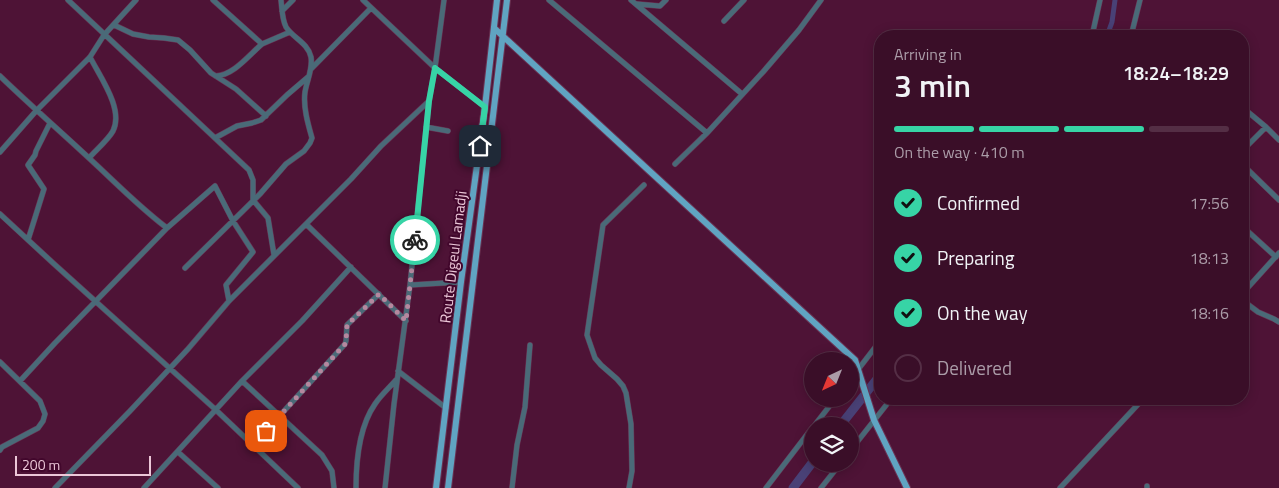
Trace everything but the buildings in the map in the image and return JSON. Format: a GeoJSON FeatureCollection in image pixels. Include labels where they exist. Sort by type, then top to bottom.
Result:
{"type":"FeatureCollection","features":[{"type":"Feature","properties":{"kind":"main road","name":"Route Digeul Lamadji"},"geometry":{"type":"LineString","coordinates":[[436,488],[497,0]]}},
{"type":"Feature","properties":{"kind":"main road","name":"Route Digeul Lamadji"},"geometry":{"type":"LineString","coordinates":[[448,488],[507,0]]}},
{"type":"Feature","properties":{"kind":"main road"},"geometry":{"type":"LineString","coordinates":[[494,28],[846,352]]}},
{"type":"Feature","properties":{"kind":"main road"},"geometry":{"type":"LineString","coordinates":[[859,372],[873,417],[907,488]]}},
{"type":"Feature","properties":{"kind":"street"},"geometry":{"type":"LineString","coordinates":[[68,0],[249,170],[253,180],[253,200],[268,218],[274,255]]}},
{"type":"Feature","properties":{"kind":"street"},"geometry":{"type":"LineString","coordinates":[[1,149],[90,57],[104,35],[136,0]]}},
{"type":"Feature","properties":{"kind":"street"},"geometry":{"type":"LineString","coordinates":[[212,0],[262,44]]}},
{"type":"Feature","properties":{"kind":"street"},"geometry":{"type":"LineString","coordinates":[[185,268],[233,221],[286,164],[304,151],[312,138],[305,110],[305,93],[311,69],[311,56],[308,49],[287,28],[282,11],[282,0]]}},
{"type":"Feature","properties":{"kind":"street"},"geometry":{"type":"LineString","coordinates":[[282,11],[292,0]]}},
{"type":"Feature","properties":{"kind":"street"},"geometry":{"type":"LineString","coordinates":[[363,0],[435,68],[485,107]]}},
{"type":"Feature","properties":{"kind":"street"},"geometry":{"type":"LineString","coordinates":[[385,488],[398,371],[406,321],[429,101],[444,0]]}},
{"type":"Feature","properties":{"kind":"street"},"geometry":{"type":"LineString","coordinates":[[549,0],[707,133]]}},
{"type":"Feature","properties":{"kind":"street"},"geometry":{"type":"LineString","coordinates":[[631,0],[742,94]]}},
{"type":"Feature","properties":{"kind":"street"},"geometry":{"type":"LineString","coordinates":[[636,4],[660,6],[666,0]]}},
{"type":"Feature","properties":{"kind":"street"},"geometry":{"type":"LineString","coordinates":[[724,21],[744,0]]}},
{"type":"Feature","properties":{"kind":"street"},"geometry":{"type":"LineString","coordinates":[[675,164],[707,133],[742,94],[798,30],[821,0]]}},
{"type":"Feature","properties":{"kind":"street"},"geometry":{"type":"LineString","coordinates":[[1093,30],[1100,0]]}},
{"type":"Feature","properties":{"kind":"street"},"geometry":{"type":"LineString","coordinates":[[1132,30],[1140,0]]}},
{"type":"Feature","properties":{"kind":"street"},"geometry":{"type":"LineString","coordinates":[[311,69],[371,8]]}},
{"type":"Feature","properties":{"kind":"street"},"geometry":{"type":"LineString","coordinates":[[114,25],[133,34],[178,40],[211,73],[236,89],[266,116]]}},
{"type":"Feature","properties":{"kind":"street"},"geometry":{"type":"LineString","coordinates":[[215,76],[234,69],[262,44],[290,32]]}},
{"type":"Feature","properties":{"kind":"street"},"geometry":{"type":"LineString","coordinates":[[89,158],[114,129],[116,114],[110,97],[90,57]]}},
{"type":"Feature","properties":{"kind":"street"},"geometry":{"type":"LineString","coordinates":[[0,76],[36,111],[167,228]]}},
{"type":"Feature","properties":{"kind":"street"},"geometry":{"type":"LineString","coordinates":[[215,138],[237,126],[261,120],[309,77]]}},
{"type":"Feature","properties":{"kind":"street"},"geometry":{"type":"LineString","coordinates":[[55,488],[170,369],[229,301],[381,146],[429,101]]}},
{"type":"Feature","properties":{"kind":"street"},"geometry":{"type":"LineString","coordinates":[[1249,113],[1266,126],[1279,140]]}},
{"type":"Feature","properties":{"kind":"street"},"geometry":{"type":"LineString","coordinates":[[28,240],[44,189],[28,165],[35,155],[50,123]]}},
{"type":"Feature","properties":{"kind":"street"},"geometry":{"type":"LineString","coordinates":[[1249,143],[1266,126]]}},
{"type":"Feature","properties":{"kind":"street"},"geometry":{"type":"LineString","coordinates":[[426,127],[448,131]]}},
{"type":"Feature","properties":{"kind":"street"},"geometry":{"type":"LineString","coordinates":[[1249,171],[1279,200]]}},
{"type":"Feature","properties":{"kind":"street"},"geometry":{"type":"LineString","coordinates":[[629,488],[632,471],[631,424],[626,393],[617,379],[595,358],[587,335],[603,225],[644,185]]}},
{"type":"Feature","properties":{"kind":"street"},"geometry":{"type":"LineString","coordinates":[[20,381],[167,228],[215,186],[233,221],[253,252],[226,285],[229,301]]}},
{"type":"Feature","properties":{"kind":"street"},"geometry":{"type":"LineString","coordinates":[[0,214],[216,410],[298,488]]}},
{"type":"Feature","properties":{"kind":"street"},"geometry":{"type":"LineString","coordinates":[[306,224],[406,321]]}},
{"type":"Feature","properties":{"kind":"street"},"geometry":{"type":"LineString","coordinates":[[1249,232],[1277,255],[1249,286]]}},
{"type":"Feature","properties":{"kind":"street"},"geometry":{"type":"LineString","coordinates":[[144,488],[242,382],[302,322],[350,267]]}},
{"type":"Feature","properties":{"kind":"street"},"geometry":{"type":"LineString","coordinates":[[410,285],[462,282]]}},
{"type":"Feature","properties":{"kind":"street"},"geometry":{"type":"LineString","coordinates":[[253,445],[345,344],[347,325],[379,294]]}},
{"type":"Feature","properties":{"kind":"street"},"geometry":{"type":"LineString","coordinates":[[1249,305],[1258,312],[1279,322]]}},
{"type":"Feature","properties":{"kind":"street"},"geometry":{"type":"LineString","coordinates":[[512,488],[525,407],[530,345]]}},
{"type":"Feature","properties":{"kind":"street"},"geometry":{"type":"LineString","coordinates":[[859,372],[874,350]]}},
{"type":"Feature","properties":{"kind":"street"},"geometry":{"type":"LineString","coordinates":[[0,362],[40,401],[45,414],[44,421],[38,428],[2,447],[0,450]]}},
{"type":"Feature","properties":{"kind":"street"},"geometry":{"type":"LineString","coordinates":[[398,371],[446,408]]}},
{"type":"Feature","properties":{"kind":"street"},"geometry":{"type":"LineString","coordinates":[[356,488],[360,440],[369,413],[376,402],[397,379]]}},
{"type":"Feature","properties":{"kind":"street"},"geometry":{"type":"LineString","coordinates":[[242,382],[322,456],[332,470],[334,488]]}},
{"type":"Feature","properties":{"kind":"street"},"geometry":{"type":"LineString","coordinates":[[859,438],[873,417],[885,405]]}},
{"type":"Feature","properties":{"kind":"street"},"geometry":{"type":"LineString","coordinates":[[1060,488],[1137,405]]}},
{"type":"Feature","properties":{"kind":"street"},"geometry":{"type":"LineString","coordinates":[[766,488],[804,439]]}},
{"type":"Feature","properties":{"kind":"street"},"geometry":{"type":"LineString","coordinates":[[178,452],[218,488]]}},
{"type":"Feature","properties":{"kind":"street"},"geometry":{"type":"LineString","coordinates":[[821,488],[834,472]]}},
{"type":"Feature","properties":{"kind":"waterway"},"geometry":{"type":"LineString","coordinates":[[1109,30],[1115,0]]}},
{"type":"Feature","properties":{"kind":"waterway"},"geometry":{"type":"LineString","coordinates":[[847,417],[874,383]]}},
{"type":"Feature","properties":{"kind":"waterway"},"geometry":{"type":"LineString","coordinates":[[793,488],[805,472]]}},
{"type":"Feature","properties":{"kind":"way so far"},"geometry":{"type":"LineString","coordinates":[[266,431],[345,344],[347,325],[379,294],[406,321],[415,240]]}},
{"type":"Feature","properties":{"kind":"route"},"geometry":{"type":"LineString","coordinates":[[415,240],[429,101],[435,68],[485,107],[480,146]]}}]}
